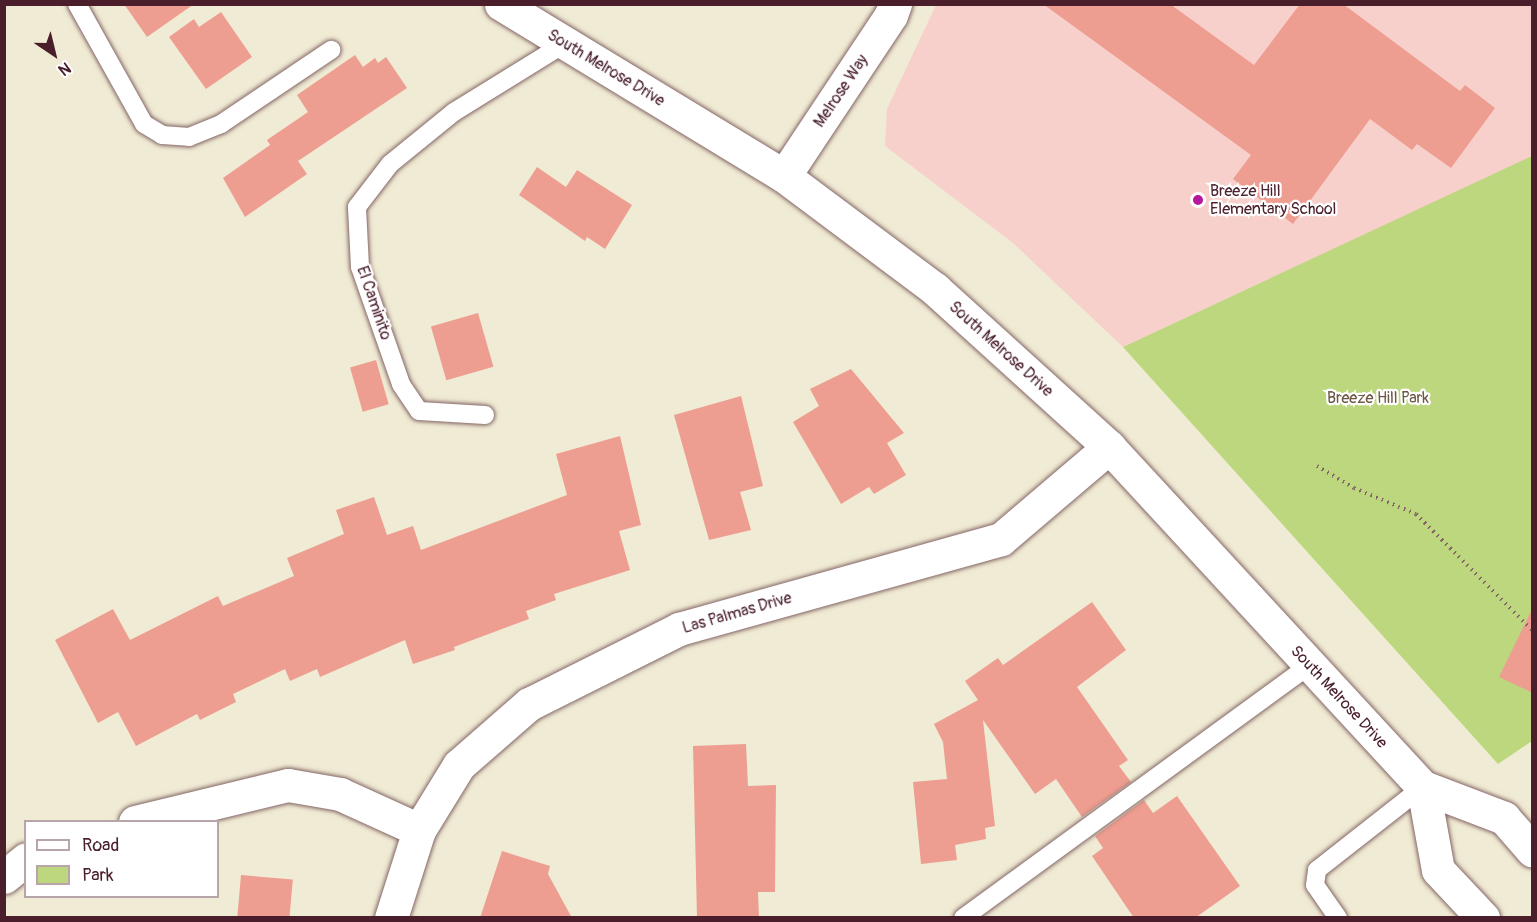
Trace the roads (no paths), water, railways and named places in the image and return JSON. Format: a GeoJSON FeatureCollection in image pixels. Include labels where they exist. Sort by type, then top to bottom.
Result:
{"type":"FeatureCollection","features":[{"type":"Feature","properties":{"kind":"main road","name":"South Melrose Drive"},"geometry":{"type":"LineString","coordinates":[[501,4],[784,176],[935,290],[1109,447],[1423,787],[1504,818],[1533,850]]}},
{"type":"Feature","properties":{"kind":"main road","name":"Melrose Way"},"geometry":{"type":"LineString","coordinates":[[784,176],[891,15],[895,4]]}},
{"type":"Feature","properties":{"kind":"main road","name":"Las Palmas Drive"},"geometry":{"type":"LineString","coordinates":[[391,918],[419,830],[459,765],[529,704],[679,629],[1001,539],[1109,447]]}},
{"type":"Feature","properties":{"kind":"main road"},"geometry":{"type":"LineString","coordinates":[[143,820],[288,785],[340,794],[419,830]]}},
{"type":"Feature","properties":{"kind":"main road"},"geometry":{"type":"LineString","coordinates":[[1423,787],[1438,870],[1483,918]]}},
{"type":"Feature","properties":{"kind":"main road"},"geometry":{"type":"LineString","coordinates":[[4,876],[24,861]]}},
{"type":"Feature","properties":{"kind":"lane"},"geometry":{"type":"LineString","coordinates":[[77,4],[144,124],[162,135],[189,137],[221,124],[331,50]]}},
{"type":"Feature","properties":{"kind":"lane","name":"El Caminito"},"geometry":{"type":"LineString","coordinates":[[485,415],[419,411],[401,384],[360,267],[357,207],[390,164],[454,112],[564,44]]}},
{"type":"Feature","properties":{"kind":"lane"},"geometry":{"type":"LineString","coordinates":[[963,918],[1309,666]]}},
{"type":"Feature","properties":{"kind":"lane"},"geometry":{"type":"LineString","coordinates":[[1338,918],[1315,885],[1317,870],[1423,787]]}},
{"type":"Feature","properties":{"kind":"place","name":"Breeze Hill Elementary School"},"geometry":{"type":"Point","coordinates":[1198,200]}},
{"type":"Feature","properties":{"kind":"park label","name":"Breeze Hill Park"},"geometry":{"type":"Point","coordinates":[1378,398]}}]}
